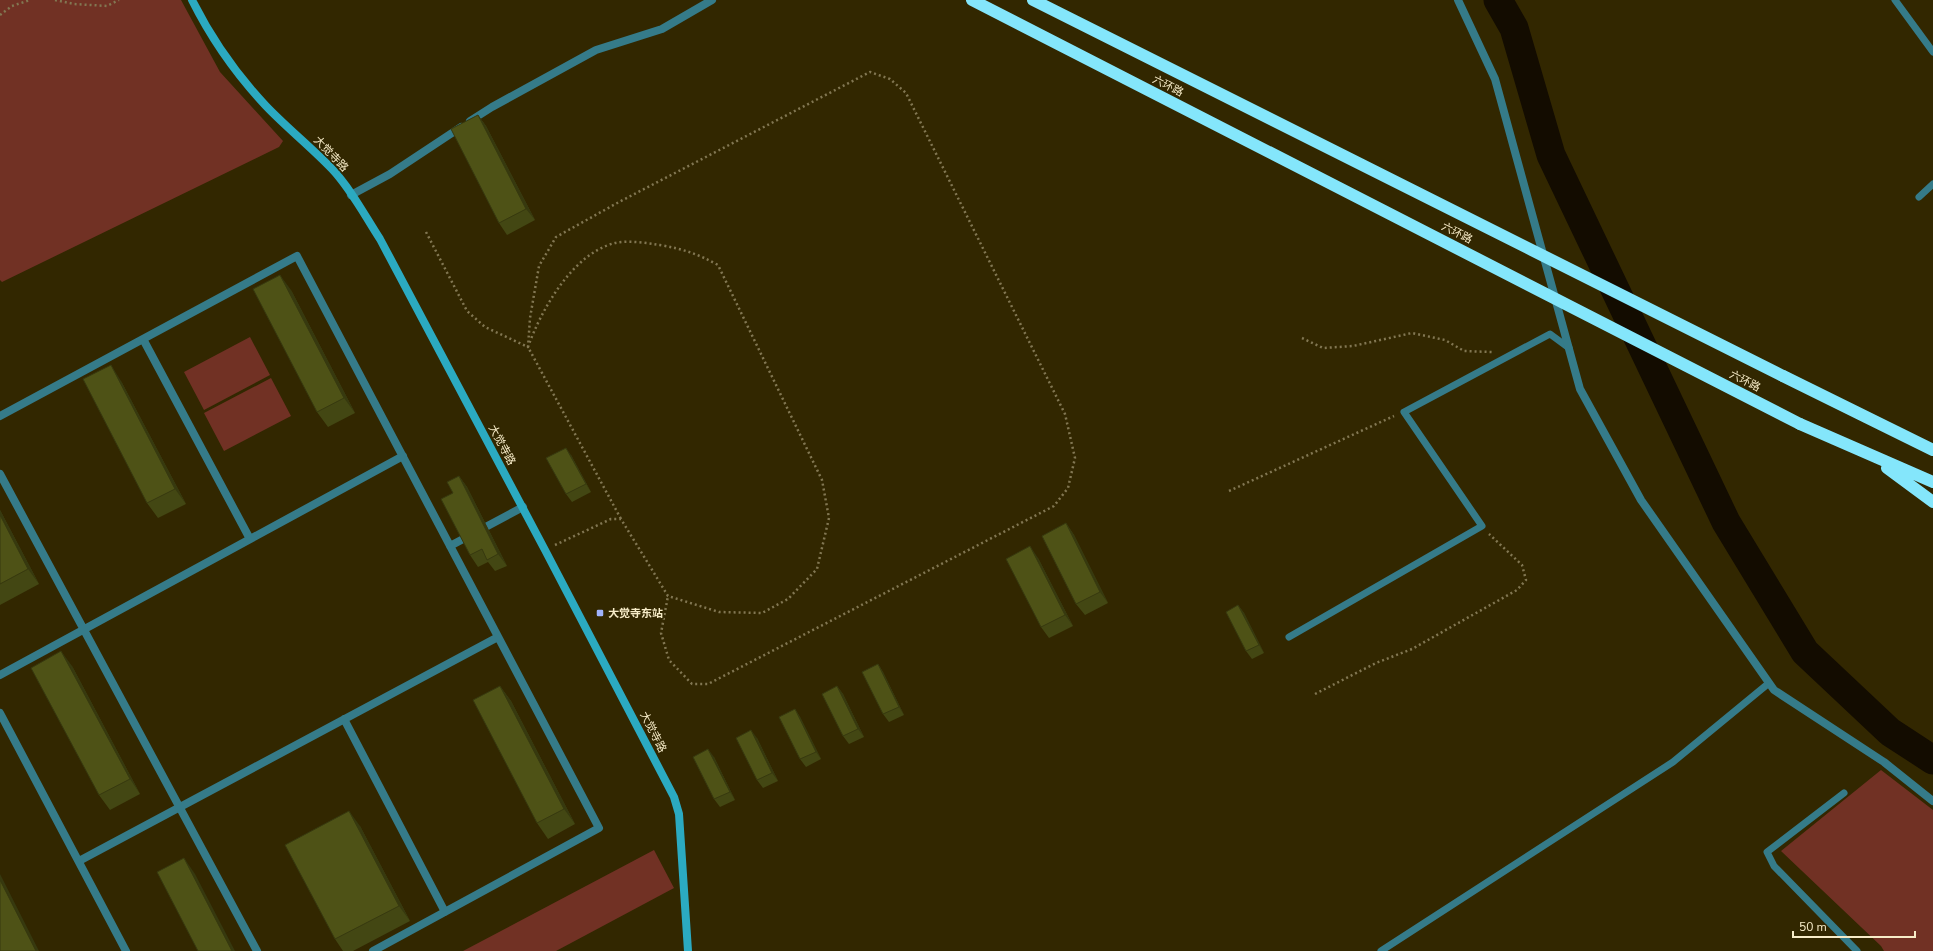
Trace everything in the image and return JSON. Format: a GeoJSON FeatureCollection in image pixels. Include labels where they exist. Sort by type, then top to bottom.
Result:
{"type":"FeatureCollection","features":[{"type":"Feature","properties":{"kind":"highway","name":"六环路"},"geometry":{"type":"LineString","coordinates":[[972,0],[1800,424],[1933,482]]}},
{"type":"Feature","properties":{"kind":"highway","name":"六环路"},"geometry":{"type":"LineString","coordinates":[[1033,0],[1871,421],[1933,450]]}},
{"type":"Feature","properties":{"kind":"highway"},"geometry":{"type":"LineString","coordinates":[[1871,421],[1933,443]]}},
{"type":"Feature","properties":{"kind":"highway"},"geometry":{"type":"LineString","coordinates":[[1870,455],[1933,502]]}},
{"type":"Feature","properties":{"kind":"main road","name":"大觉寺路"},"geometry":{"type":"LineString","coordinates":[[192,0],[204,24],[230,64],[267,107],[333,170],[380,239],[674,797],[678,814],[688,951]]}},
{"type":"Feature","properties":{"kind":"street"},"geometry":{"type":"LineString","coordinates":[[351,195],[390,174],[492,106],[596,50],[662,29],[712,0]]}},
{"type":"Feature","properties":{"kind":"street"},"geometry":{"type":"LineString","coordinates":[[1458,0],[1495,79],[1580,388],[1641,500],[1774,690],[1884,762],[1933,801]]}},
{"type":"Feature","properties":{"kind":"street"},"geometry":{"type":"LineString","coordinates":[[0,416],[297,256],[599,828],[373,951]]}},
{"type":"Feature","properties":{"kind":"street"},"geometry":{"type":"LineString","coordinates":[[143,339],[250,539]]}},
{"type":"Feature","properties":{"kind":"street"},"geometry":{"type":"LineString","coordinates":[[0,675],[403,456]]}},
{"type":"Feature","properties":{"kind":"street"},"geometry":{"type":"LineString","coordinates":[[0,474],[257,951]]}},
{"type":"Feature","properties":{"kind":"street"},"geometry":{"type":"LineString","coordinates":[[450,546],[523,508]]}},
{"type":"Feature","properties":{"kind":"street"},"geometry":{"type":"LineString","coordinates":[[78,861],[498,637]]}},
{"type":"Feature","properties":{"kind":"street"},"geometry":{"type":"LineString","coordinates":[[0,712],[126,951]]}},
{"type":"Feature","properties":{"kind":"street"},"geometry":{"type":"LineString","coordinates":[[344,719],[445,912]]}},
{"type":"Feature","properties":{"kind":"lane"},"geometry":{"type":"LineString","coordinates":[[1895,0],[1933,52]]}},
{"type":"Feature","properties":{"kind":"lane"},"geometry":{"type":"LineString","coordinates":[[1919,197],[1933,184]]}},
{"type":"Feature","properties":{"kind":"lane"},"geometry":{"type":"LineString","coordinates":[[1289,637],[1482,526],[1404,412],[1550,334],[1569,348]]}},
{"type":"Feature","properties":{"kind":"lane"},"geometry":{"type":"LineString","coordinates":[[1381,951],[1674,762],[1769,683]]}},
{"type":"Feature","properties":{"kind":"lane"},"geometry":{"type":"LineString","coordinates":[[1844,793],[1767,852],[1774,866],[1857,951]]}},
{"type":"Feature","properties":{"kind":"path"},"geometry":{"type":"LineString","coordinates":[[0,15],[12,6],[30,0]]}},
{"type":"Feature","properties":{"kind":"path"},"geometry":{"type":"LineString","coordinates":[[55,0],[74,4],[107,6],[119,0]]}},
{"type":"Feature","properties":{"kind":"path"},"geometry":{"type":"LineString","coordinates":[[528,347],[536,327],[563,280],[596,251],[615,243],[641,242],[697,254],[718,265],[822,480],[829,518],[817,569],[788,599],[762,613],[718,612],[668,596],[621,519],[528,347],[530,318],[539,266],[556,238],[618,202],[870,72],[890,79],[906,93],[1065,414],[1075,458],[1068,488],[1054,506],[708,684],[692,684],[669,660],[661,633],[668,596]]}},
{"type":"Feature","properties":{"kind":"path"},"geometry":{"type":"LineString","coordinates":[[426,232],[467,311],[485,327],[528,347]]}},
{"type":"Feature","properties":{"kind":"path"},"geometry":{"type":"LineString","coordinates":[[1302,338],[1323,348],[1353,346],[1412,332],[1445,340],[1464,351],[1514,352]]}},
{"type":"Feature","properties":{"kind":"path"},"geometry":{"type":"LineString","coordinates":[[1229,491],[1404,412]]}},
{"type":"Feature","properties":{"kind":"path"},"geometry":{"type":"LineString","coordinates":[[545,550],[612,519],[621,519]]}},
{"type":"Feature","properties":{"kind":"path"},"geometry":{"type":"LineString","coordinates":[[1315,694],[1376,663],[1412,648],[1517,590],[1526,580],[1522,565],[1482,526]]}},
{"type":"Feature","properties":{"kind":"shaded area"},"geometry":{"type":"Polygon","coordinates":[[[0,0],[181,0],[220,72],[283,141],[279,147],[2,282],[0,280],[0,0]]]}},
{"type":"Feature","properties":{"kind":"shaded area"},"geometry":{"type":"Polygon","coordinates":[[[250,337],[270,375],[204,410],[184,372],[250,337]]]}},
{"type":"Feature","properties":{"kind":"shaded area"},"geometry":{"type":"Polygon","coordinates":[[[271,378],[291,416],[224,451],[204,413],[271,378]]]}},
{"type":"Feature","properties":{"kind":"shaded area"},"geometry":{"type":"Polygon","coordinates":[[[1881,770],[1933,810],[1933,951],[1884,951],[1881,946],[1781,851],[1881,770]]]}},
{"type":"Feature","properties":{"kind":"shaded area"},"geometry":{"type":"Polygon","coordinates":[[[654,850],[674,888],[556,951],[463,951],[654,850]]]}},
{"type":"Feature","properties":{"kind":"building"},"geometry":{"type":"Polygon","coordinates":[[[478,115],[526,209],[499,223],[451,129],[478,115]]]}},
{"type":"Feature","properties":{"kind":"building"},"geometry":{"type":"Polygon","coordinates":[[[280,275],[344,398],[317,412],[253,289],[280,275]]]}},
{"type":"Feature","properties":{"kind":"building"},"geometry":{"type":"Polygon","coordinates":[[[111,365],[175,489],[147,503],[83,379],[111,365]]]}},
{"type":"Feature","properties":{"kind":"building"},"geometry":{"type":"Polygon","coordinates":[[[566,448],[586,484],[566,494],[546,458],[566,448]]]}},
{"type":"Feature","properties":{"kind":"building"},"geometry":{"type":"Polygon","coordinates":[[[459,476],[498,554],[487,560],[482,549],[470,555],[441,499],[453,493],[447,482],[459,476]]]}},
{"type":"Feature","properties":{"kind":"building"},"geometry":{"type":"Polygon","coordinates":[[[0,515],[28,569],[0,584],[0,515]]]}},
{"type":"Feature","properties":{"kind":"building"},"geometry":{"type":"Polygon","coordinates":[[[1066,523],[1100,592],[1076,604],[1042,536],[1066,523]]]}},
{"type":"Feature","properties":{"kind":"building"},"geometry":{"type":"Polygon","coordinates":[[[1030,546],[1065,615],[1041,627],[1006,559],[1030,546]]]}},
{"type":"Feature","properties":{"kind":"building"},"geometry":{"type":"Polygon","coordinates":[[[1238,605],[1259,645],[1246,651],[1226,612],[1238,605]]]}},
{"type":"Feature","properties":{"kind":"building"},"geometry":{"type":"Polygon","coordinates":[[[61,651],[130,779],[99,795],[31,668],[61,651]]]}},
{"type":"Feature","properties":{"kind":"building"},"geometry":{"type":"Polygon","coordinates":[[[878,664],[899,707],[883,714],[862,672],[878,664]]]}},
{"type":"Feature","properties":{"kind":"building"},"geometry":{"type":"Polygon","coordinates":[[[500,686],[564,809],[537,823],[473,700],[500,686]]]}},
{"type":"Feature","properties":{"kind":"building"},"geometry":{"type":"Polygon","coordinates":[[[837,686],[858,729],[843,736],[822,694],[837,686]]]}},
{"type":"Feature","properties":{"kind":"building"},"geometry":{"type":"Polygon","coordinates":[[[795,709],[816,752],[800,759],[779,717],[795,709]]]}},
{"type":"Feature","properties":{"kind":"building"},"geometry":{"type":"Polygon","coordinates":[[[751,730],[772,773],[757,780],[736,738],[751,730]]]}},
{"type":"Feature","properties":{"kind":"building"},"geometry":{"type":"Polygon","coordinates":[[[708,749],[730,792],[714,799],[693,757],[708,749]]]}},
{"type":"Feature","properties":{"kind":"building"},"geometry":{"type":"Polygon","coordinates":[[[349,811],[399,906],[335,939],[285,845],[349,811]]]}},
{"type":"Feature","properties":{"kind":"building"},"geometry":{"type":"Polygon","coordinates":[[[184,858],[232,951],[198,951],[157,872],[184,858]]]}},
{"type":"Feature","properties":{"kind":"building"},"geometry":{"type":"Polygon","coordinates":[[[0,880],[36,951],[0,951],[0,880]]]}},
{"type":"Feature","properties":{"kind":"waterway"},"geometry":{"type":"LineString","coordinates":[[1498,0],[1514,28],[1551,155],[1726,522],[1805,652],[1890,732],[1933,760]]}},
{"type":"Feature","properties":{"kind":"place","name":"大觉寺东站"},"geometry":{"type":"Point","coordinates":[600,613]}}]}
